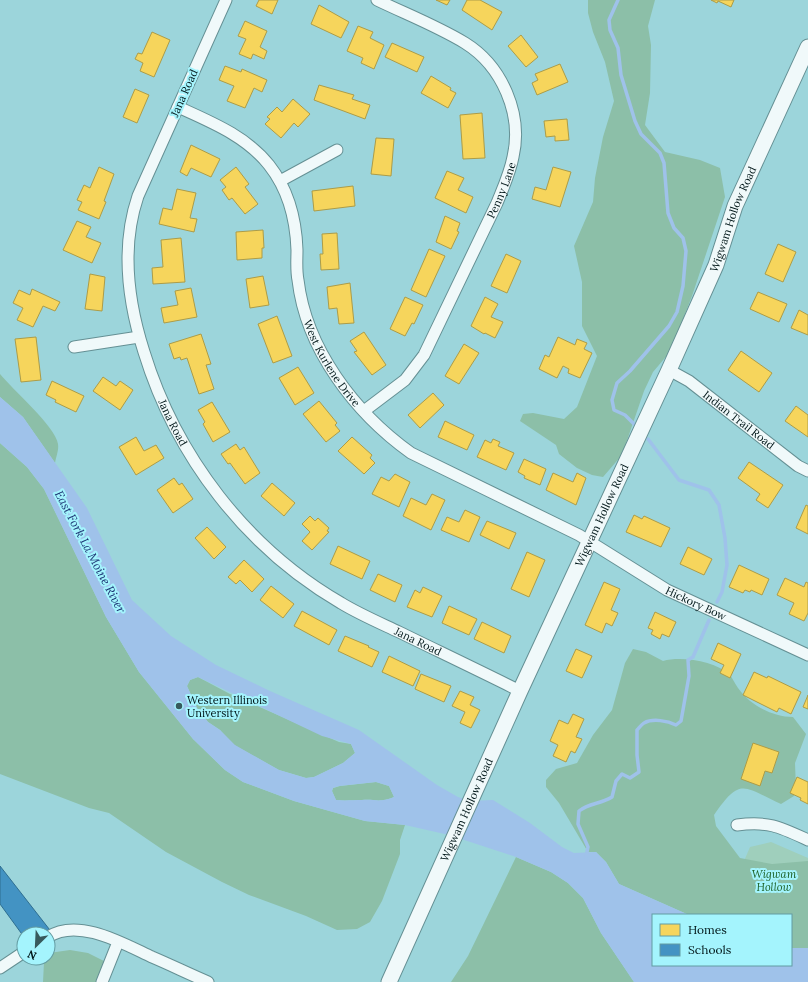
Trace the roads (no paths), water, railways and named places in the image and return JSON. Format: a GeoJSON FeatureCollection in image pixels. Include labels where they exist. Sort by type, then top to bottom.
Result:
{"type":"FeatureCollection","features":[{"type":"Feature","properties":{"kind":"street","name":"Jana Road"},"geometry":{"type":"LineString","coordinates":[[226,0],[138,196],[129,229],[129,278],[139,337],[160,398],[189,454],[228,508],[263,546],[316,587],[341,604],[520,691]]}},
{"type":"Feature","properties":{"kind":"street","name":"Penny Lane"},"geometry":{"type":"LineString","coordinates":[[364,411],[405,380],[424,355],[497,203],[508,174],[515,142],[515,127],[506,89],[496,73],[477,52],[454,37],[377,0]]}},
{"type":"Feature","properties":{"kind":"street","name":"Wigwam Hollow Road"},"geometry":{"type":"LineString","coordinates":[[389,982],[482,779],[520,691],[669,370],[716,265],[735,206],[808,47]]}},
{"type":"Feature","properties":{"kind":"street","name":"West Kurlene Drive"},"geometry":{"type":"LineString","coordinates":[[178,107],[227,130],[243,140],[261,156],[280,181],[290,204],[295,226],[298,282],[311,332],[330,369],[364,411],[383,431],[411,453],[590,542]]}},
{"type":"Feature","properties":{"kind":"street"},"geometry":{"type":"LineString","coordinates":[[280,181],[337,150]]}},
{"type":"Feature","properties":{"kind":"street"},"geometry":{"type":"LineString","coordinates":[[74,347],[139,337]]}},
{"type":"Feature","properties":{"kind":"street","name":"Indian Trail Road"},"geometry":{"type":"LineString","coordinates":[[669,370],[689,381],[798,466],[808,471]]}},
{"type":"Feature","properties":{"kind":"street","name":"Hickory Bow"},"geometry":{"type":"LineString","coordinates":[[590,542],[667,590],[808,655]]}},
{"type":"Feature","properties":{"kind":"street"},"geometry":{"type":"LineString","coordinates":[[737,825],[763,824],[777,826],[808,840]]}},
{"type":"Feature","properties":{"kind":"street"},"geometry":{"type":"LineString","coordinates":[[56,932],[72,930],[104,935],[208,982]]}},
{"type":"Feature","properties":{"kind":"street"},"geometry":{"type":"LineString","coordinates":[[102,982],[118,942]]}},
{"type":"Feature","properties":{"kind":"street"},"geometry":{"type":"LineString","coordinates":[[0,968],[16,957]]}},
{"type":"Feature","properties":{"kind":"water","name":"East Fork La Moine River"},"geometry":{"type":"Polygon","coordinates":[[[0,397],[23,417],[87,508],[132,600],[171,636],[216,665],[270,691],[359,730],[437,785],[458,797],[470,801],[493,800],[530,823],[562,847],[574,853],[596,852],[606,862],[619,884],[687,914],[652,914],[652,966],[792,966],[792,948],[808,948],[808,982],[634,982],[601,933],[583,898],[568,883],[551,872],[516,857],[449,835],[405,825],[365,821],[294,801],[243,782],[225,770],[193,739],[139,672],[106,617],[44,489],[27,467],[0,443],[0,397]],[[198,677],[190,680],[187,686],[197,708],[208,722],[220,730],[235,745],[279,770],[306,778],[314,777],[343,763],[355,753],[351,744],[322,736],[198,677]],[[376,782],[339,786],[333,788],[332,791],[336,800],[381,800],[394,797],[389,786],[376,782]]]}},
{"type":"Feature","properties":{"kind":"waterway"},"geometry":{"type":"LineString","coordinates":[[618,0],[609,20],[610,30],[618,48],[621,75],[635,121],[641,134],[660,153],[664,163],[668,213],[674,228],[683,238],[686,251],[683,286],[677,312],[669,326],[630,371],[617,383],[612,400],[614,410],[625,415],[634,424]]}},
{"type":"Feature","properties":{"kind":"waterway"},"geometry":{"type":"LineString","coordinates":[[648,439],[679,480],[709,490],[719,505],[725,538],[727,565],[722,592],[717,602]]}},
{"type":"Feature","properties":{"kind":"waterway"},"geometry":{"type":"LineString","coordinates":[[586,857],[588,847],[578,824],[579,811],[587,806],[612,797],[616,781],[622,774],[630,778],[639,772],[637,730],[642,724],[648,721],[656,720],[665,721],[676,725],[681,721],[689,676],[688,660],[693,657],[709,620]]}},
{"type":"Feature","properties":{"kind":"place","name":"Western Illinois University"},"geometry":{"type":"Point","coordinates":[179,706]}},
{"type":"Feature","properties":{"kind":"park label","name":"Wigwam Hollow"},"geometry":{"type":"Point","coordinates":[774,880]}}]}
